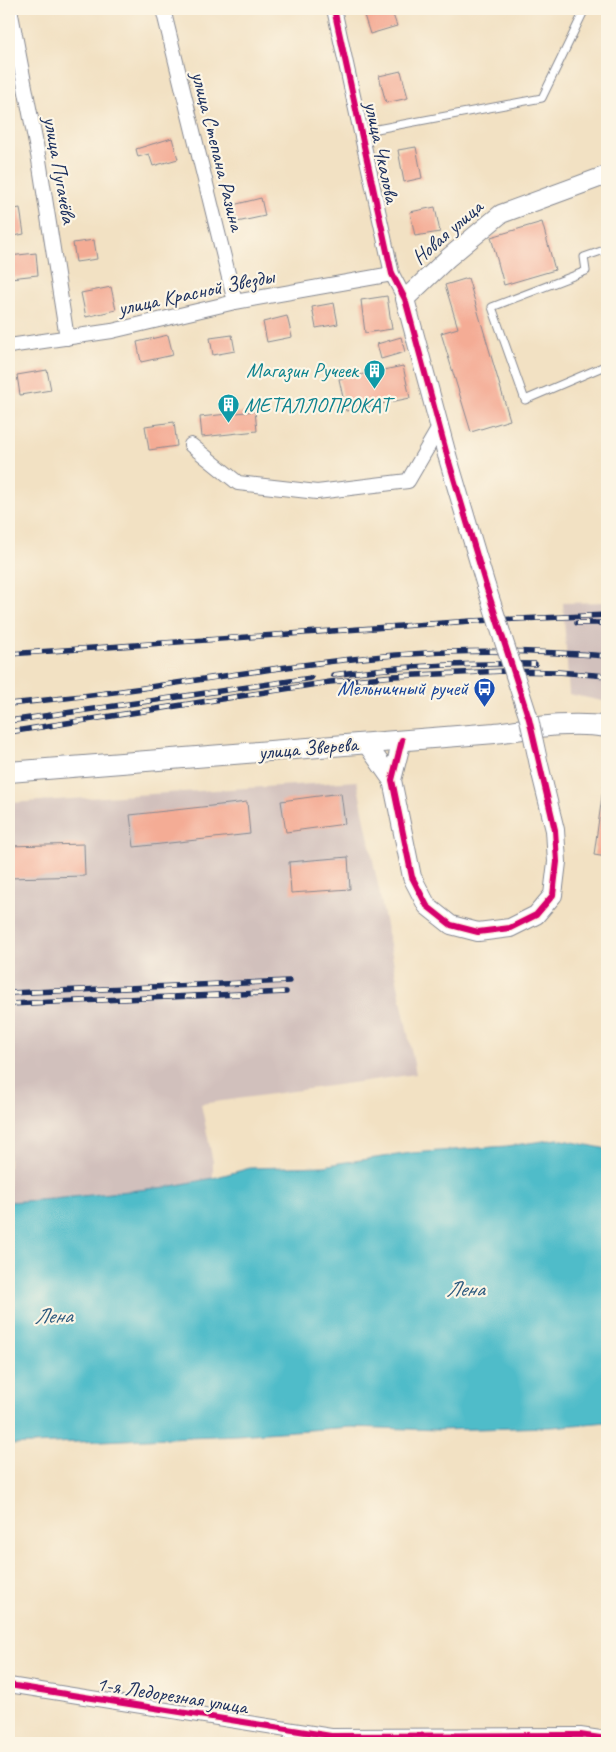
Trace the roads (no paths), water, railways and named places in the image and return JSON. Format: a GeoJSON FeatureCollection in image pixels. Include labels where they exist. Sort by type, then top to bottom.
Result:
{"type":"FeatureCollection","features":[{"type":"Feature","properties":{"kind":"main road","name":"улица Зверева"},"geometry":{"type":"LineString","coordinates":[[9,772],[495,733],[554,726],[590,724],[607,727]]}},
{"type":"Feature","properties":{"kind":"street","name":"улица Пугачёва"},"geometry":{"type":"LineString","coordinates":[[10,9],[38,160],[67,338]]}},
{"type":"Feature","properties":{"kind":"street","name":"улица Степана Разина"},"geometry":{"type":"LineString","coordinates":[[162,9],[235,302]]}},
{"type":"Feature","properties":{"kind":"street","name":"улица Чкалова"},"geometry":{"type":"LineString","coordinates":[[334,9],[392,274],[404,299]]}},
{"type":"Feature","properties":{"kind":"street","name":"Новая улица"},"geometry":{"type":"LineString","coordinates":[[404,299],[448,258],[501,214],[607,174]]}},
{"type":"Feature","properties":{"kind":"street","name":"улица Красной Звезды"},"geometry":{"type":"LineString","coordinates":[[9,346],[112,331],[235,302],[392,274]]}},
{"type":"Feature","properties":{"kind":"street"},"geometry":{"type":"LineString","coordinates":[[366,743],[392,780],[412,877],[427,906],[451,926],[478,932],[510,928],[536,915],[553,895],[558,862],[555,830],[529,719],[486,586],[404,299]]}},
{"type":"Feature","properties":{"kind":"street"},"geometry":{"type":"LineString","coordinates":[[191,445],[238,483],[316,492],[408,481],[440,426]]}},
{"type":"Feature","properties":{"kind":"street"},"geometry":{"type":"LineString","coordinates":[[392,780],[402,740]]}},
{"type":"Feature","properties":{"kind":"street","name":"1-я Ледорезная улица"},"geometry":{"type":"LineString","coordinates":[[9,1685],[331,1736]]}},
{"type":"Feature","properties":{"kind":"street"},"geometry":{"type":"LineString","coordinates":[[289,1743],[331,1736],[580,1735],[607,1739]]}},
{"type":"Feature","properties":{"kind":"lane"},"geometry":{"type":"LineString","coordinates":[[361,132],[542,98],[585,9]]}},
{"type":"Feature","properties":{"kind":"lane"},"geometry":{"type":"LineString","coordinates":[[607,249],[584,257],[586,271],[492,307],[525,400],[607,365]]}},
{"type":"Feature","properties":{"kind":"water","name":"Лена"},"geometry":{"type":"Polygon","coordinates":[[[558,1139],[607,1149],[607,1422],[552,1427],[438,1430],[351,1427],[237,1435],[9,1445],[9,1202],[167,1187],[250,1168],[325,1166],[412,1153],[507,1146],[558,1139]]]}},
{"type":"Feature","properties":{"kind":"railway"},"geometry":{"type":"LineString","coordinates":[[9,654],[471,621],[607,615]]}},
{"type":"Feature","properties":{"kind":"railway"},"geometry":{"type":"LineString","coordinates":[[577,623],[607,623]]}},
{"type":"Feature","properties":{"kind":"railway"},"geometry":{"type":"LineString","coordinates":[[9,704],[101,694],[322,662],[406,654],[508,651],[607,656]]}},
{"type":"Feature","properties":{"kind":"railway"},"geometry":{"type":"LineString","coordinates":[[333,675],[434,666],[535,664]]}},
{"type":"Feature","properties":{"kind":"railway"},"geometry":{"type":"LineString","coordinates":[[9,732],[330,682],[394,676],[504,671],[558,672],[607,676]]}},
{"type":"Feature","properties":{"kind":"railway"},"geometry":{"type":"LineString","coordinates":[[9,721],[311,678]]}},
{"type":"Feature","properties":{"kind":"railway"},"geometry":{"type":"LineString","coordinates":[[9,993],[289,981]]}},
{"type":"Feature","properties":{"kind":"railway"},"geometry":{"type":"LineString","coordinates":[[9,1004],[286,992]]}},
{"type":"Feature","properties":{"kind":"place","name":"Магазин Ручеек"},"geometry":{"type":"Point","coordinates":[374,389]}},
{"type":"Feature","properties":{"kind":"place","name":"МЕТАЛЛОПРОКАТ"},"geometry":{"type":"Point","coordinates":[228,424]}},
{"type":"Feature","properties":{"kind":"place","name":"Мельничный ручей"},"geometry":{"type":"Point","coordinates":[484,707]}}]}
